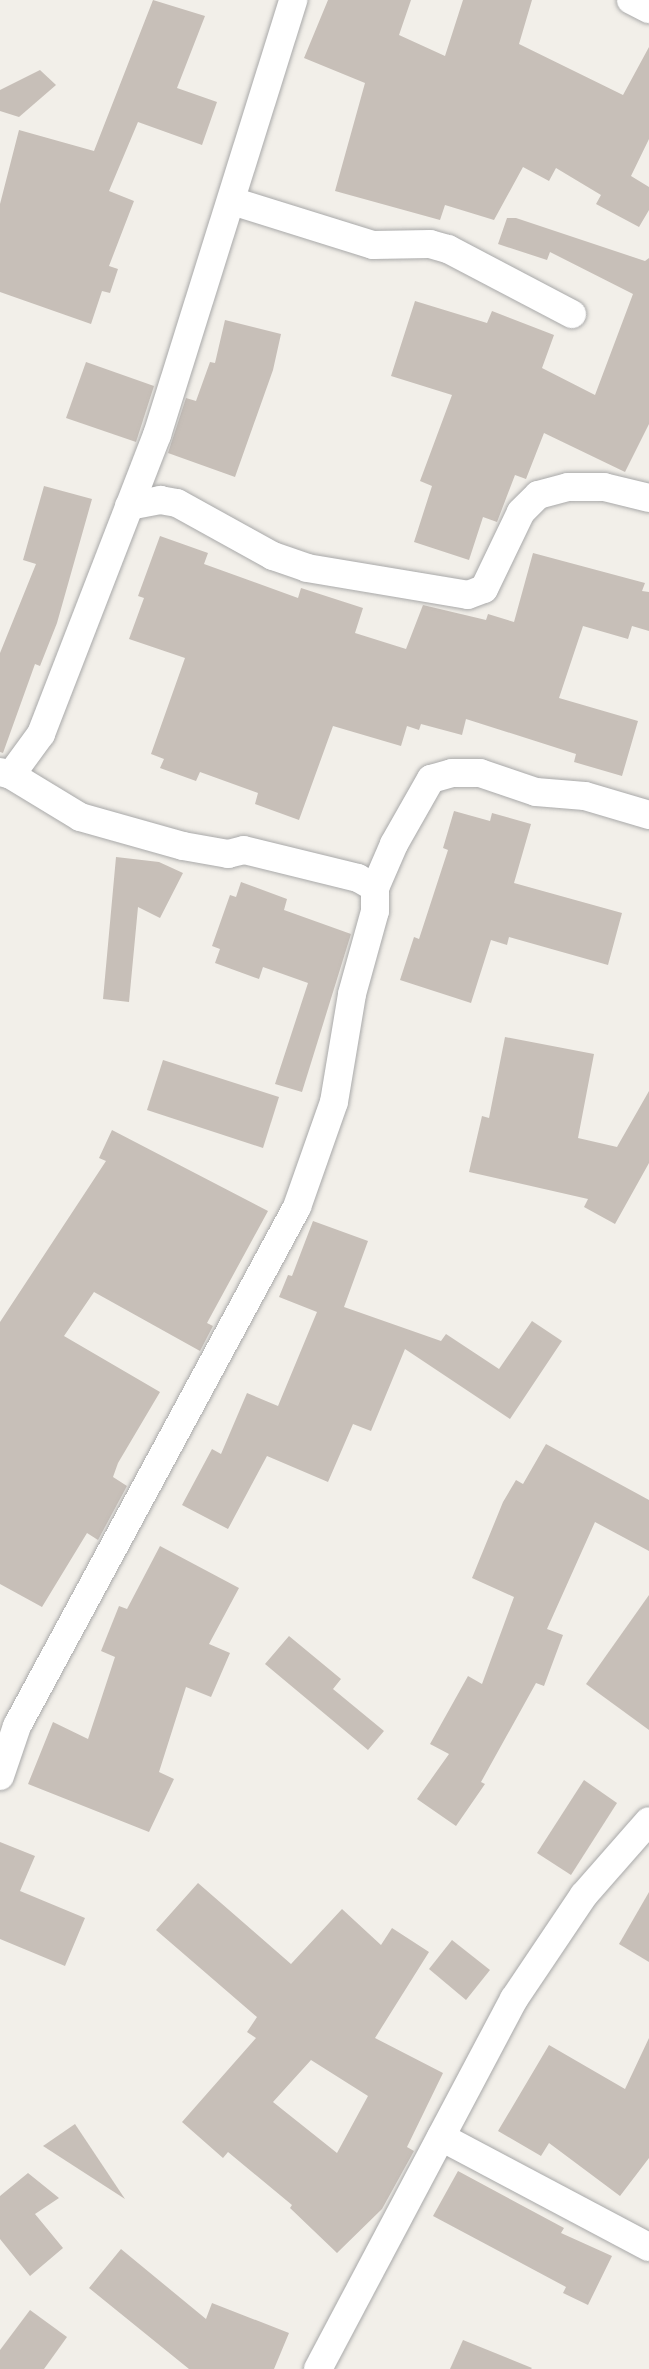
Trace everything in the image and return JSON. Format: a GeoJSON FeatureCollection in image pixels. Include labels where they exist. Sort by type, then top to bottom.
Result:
{"type":"FeatureCollection","features":[{"type":"Feature","properties":{"kind":"street"},"geometry":{"type":"LineString","coordinates":[[293,0],[157,435],[41,734],[6,773],[80,817],[183,846],[228,854],[244,850],[358,878],[375,888]]}},
{"type":"Feature","properties":{"kind":"street"},"geometry":{"type":"LineString","coordinates":[[631,0],[649,9]]}},
{"type":"Feature","properties":{"kind":"street"},"geometry":{"type":"LineString","coordinates":[[232,201],[373,245],[430,244],[448,249],[572,314]]}},
{"type":"Feature","properties":{"kind":"street"},"geometry":{"type":"LineString","coordinates":[[129,506],[160,500],[177,503],[202,514],[244,542],[307,568],[468,595],[484,589],[521,512],[538,495],[568,487],[604,487],[649,498]]}},
{"type":"Feature","properties":{"kind":"street"},"geometry":{"type":"LineString","coordinates":[[0,1776],[17,1726],[297,1207],[334,1102],[352,994],[375,911],[375,888],[394,844],[431,779],[452,773],[480,773],[536,792],[585,796],[649,815]]}},
{"type":"Feature","properties":{"kind":"street"},"geometry":{"type":"LineString","coordinates":[[318,2369],[514,1999],[584,1895],[649,1821]]}},
{"type":"Feature","properties":{"kind":"street"},"geometry":{"type":"LineString","coordinates":[[441,2137],[649,2247]]}},
{"type":"Feature","properties":{"kind":"building"},"geometry":{"type":"Polygon","coordinates":[[[153,0],[205,16],[177,88],[217,102],[202,145],[138,122],[109,191],[134,201],[109,266],[118,269],[110,293],[102,291],[91,324],[0,292],[0,204],[19,130],[94,151],[153,0]]]}},
{"type":"Feature","properties":{"kind":"building"},"geometry":{"type":"Polygon","coordinates":[[[328,0],[411,0],[399,35],[445,56],[463,0],[532,0],[519,44],[623,95],[649,47],[649,139],[631,176],[649,187],[649,210],[639,227],[596,204],[601,195],[556,168],[549,181],[523,167],[494,220],[445,205],[440,220],[335,191],[365,83],[304,58],[328,0]]]}},
{"type":"Feature","properties":{"kind":"building"},"geometry":{"type":"Polygon","coordinates":[[[40,70],[56,85],[19,117],[0,111],[0,90],[40,70]]]}},
{"type":"Feature","properties":{"kind":"building"},"geometry":{"type":"Polygon","coordinates":[[[507,218],[516,218],[645,261],[649,258],[649,424],[625,472],[544,433],[526,479],[515,475],[497,522],[483,517],[469,560],[414,542],[432,486],[420,481],[452,395],[391,376],[415,301],[487,323],[492,311],[554,335],[542,368],[595,395],[633,294],[550,252],[547,260],[498,244],[507,218]]]}},
{"type":"Feature","properties":{"kind":"building"},"geometry":{"type":"Polygon","coordinates":[[[225,320],[281,334],[273,370],[235,477],[168,453],[186,398],[196,401],[210,362],[215,363],[225,320]]]}},
{"type":"Feature","properties":{"kind":"building"},"geometry":{"type":"Polygon","coordinates":[[[86,362],[154,386],[136,442],[66,418],[86,362]]]}},
{"type":"Feature","properties":{"kind":"building"},"geometry":{"type":"Polygon","coordinates":[[[44,486],[92,499],[57,623],[40,666],[35,664],[3,753],[0,752],[0,653],[36,564],[23,560],[44,486]]]}},
{"type":"Feature","properties":{"kind":"building"},"geometry":{"type":"Polygon","coordinates":[[[160,536],[208,553],[204,564],[298,598],[301,588],[363,608],[355,633],[406,649],[423,605],[486,620],[488,614],[514,622],[533,553],[645,583],[642,591],[649,592],[649,631],[632,626],[628,639],[583,626],[559,698],[638,721],[622,776],[574,762],[576,754],[466,719],[462,735],[421,724],[419,730],[407,726],[401,746],[333,726],[299,820],[255,804],[258,793],[200,772],[196,781],[160,768],[164,759],[151,754],[185,658],[129,639],[144,598],[138,596],[160,536]]]}},
{"type":"Feature","properties":{"kind":"building"},"geometry":{"type":"Polygon","coordinates":[[[454,811],[490,821],[492,813],[531,824],[514,883],[622,913],[608,965],[509,937],[507,945],[491,940],[471,1003],[400,980],[414,937],[419,939],[448,850],[443,848],[454,811]]]}},
{"type":"Feature","properties":{"kind":"building"},"geometry":{"type":"Polygon","coordinates":[[[116,857],[159,862],[183,873],[160,918],[138,907],[129,1002],[103,999],[116,857]]]}},
{"type":"Feature","properties":{"kind":"building"},"geometry":{"type":"Polygon","coordinates":[[[241,882],[287,899],[284,910],[351,934],[302,1092],[275,1084],[308,983],[263,967],[259,979],[215,963],[220,949],[212,946],[230,895],[236,897],[241,882]]]}},
{"type":"Feature","properties":{"kind":"building"},"geometry":{"type":"Polygon","coordinates":[[[505,1037],[594,1054],[578,1138],[617,1147],[649,1091],[649,1163],[615,1224],[584,1207],[588,1199],[469,1172],[482,1116],[489,1118],[505,1037]]]}},
{"type":"Feature","properties":{"kind":"building"},"geometry":{"type":"Polygon","coordinates":[[[163,1060],[279,1097],[263,1148],[147,1110],[163,1060]]]}},
{"type":"Feature","properties":{"kind":"building"},"geometry":{"type":"Polygon","coordinates":[[[112,1130],[268,1211],[207,1323],[213,1326],[200,1351],[94,1292],[64,1336],[160,1392],[118,1463],[113,1477],[127,1486],[98,1540],[87,1533],[42,1607],[0,1584],[0,1322],[106,1161],[99,1158],[112,1130]]]}},
{"type":"Feature","properties":{"kind":"building"},"geometry":{"type":"Polygon","coordinates":[[[313,1221],[368,1241],[344,1307],[441,1341],[446,1334],[499,1369],[532,1321],[562,1341],[510,1419],[405,1349],[371,1431],[353,1424],[328,1482],[267,1456],[228,1529],[182,1505],[212,1449],[221,1454],[247,1393],[278,1406],[317,1312],[279,1297],[288,1275],[292,1276],[313,1221]]]}},
{"type":"Feature","properties":{"kind":"building"},"geometry":{"type":"Polygon","coordinates":[[[546,1444],[649,1500],[649,1551],[595,1522],[547,1629],[563,1635],[544,1686],[536,1683],[481,1782],[485,1784],[456,1826],[417,1799],[449,1754],[430,1744],[468,1676],[482,1684],[514,1597],[472,1578],[503,1502],[516,1480],[523,1484],[546,1444]]]}},
{"type":"Feature","properties":{"kind":"building"},"geometry":{"type":"Polygon","coordinates":[[[160,1546],[239,1588],[209,1644],[230,1653],[211,1697],[186,1687],[159,1772],[174,1779],[149,1832],[28,1784],[53,1722],[88,1739],[115,1657],[101,1651],[119,1606],[127,1609],[160,1546]]]}},
{"type":"Feature","properties":{"kind":"building"},"geometry":{"type":"Polygon","coordinates":[[[649,1595],[649,1730],[586,1684],[649,1595]]]}},
{"type":"Feature","properties":{"kind":"building"},"geometry":{"type":"Polygon","coordinates":[[[289,1636],[341,1679],[333,1689],[384,1731],[368,1750],[265,1664],[289,1636]]]}},
{"type":"Feature","properties":{"kind":"building"},"geometry":{"type":"Polygon","coordinates":[[[584,1780],[617,1803],[571,1875],[537,1853],[584,1780]]]}},
{"type":"Feature","properties":{"kind":"building"},"geometry":{"type":"Polygon","coordinates":[[[0,1842],[35,1856],[20,1891],[85,1918],[65,1966],[0,1939],[0,1842]]]}},
{"type":"Feature","properties":{"kind":"building"},"geometry":{"type":"Polygon","coordinates":[[[198,1883],[291,1964],[342,1909],[381,1945],[392,1928],[429,1952],[375,2038],[443,2073],[407,2147],[414,2151],[382,2209],[337,2253],[290,2208],[292,2205],[228,2152],[223,2158],[182,2122],[256,2038],[247,2032],[257,2017],[156,1930],[198,1883]],[[311,2060],[273,2102],[337,2153],[368,2096],[311,2060]]]}},
{"type":"Feature","properties":{"kind":"building"},"geometry":{"type":"Polygon","coordinates":[[[649,1892],[649,1962],[619,1944],[649,1892]]]}},
{"type":"Feature","properties":{"kind":"building"},"geometry":{"type":"Polygon","coordinates":[[[452,1940],[490,1970],[466,2000],[429,1969],[452,1940]]]}},
{"type":"Feature","properties":{"kind":"building"},"geometry":{"type":"Polygon","coordinates":[[[649,2038],[649,2158],[620,2196],[549,2143],[541,2156],[498,2131],[549,2045],[625,2089],[649,2038]]]}},
{"type":"Feature","properties":{"kind":"building"},"geometry":{"type":"Polygon","coordinates":[[[75,2124],[125,2199],[43,2146],[75,2124]]]}},
{"type":"Feature","properties":{"kind":"building"},"geometry":{"type":"Polygon","coordinates":[[[458,2171],[564,2228],[561,2233],[612,2256],[588,2305],[563,2293],[566,2287],[433,2216],[458,2171]]]}},
{"type":"Feature","properties":{"kind":"building"},"geometry":{"type":"Polygon","coordinates":[[[28,2173],[59,2198],[35,2214],[63,2248],[30,2276],[0,2239],[0,2196],[28,2173]]]}},
{"type":"Feature","properties":{"kind":"building"},"geometry":{"type":"Polygon","coordinates":[[[121,2249],[206,2319],[212,2303],[289,2333],[274,2369],[189,2369],[89,2288],[121,2249]]]}},
{"type":"Feature","properties":{"kind":"building"},"geometry":{"type":"Polygon","coordinates":[[[30,2310],[67,2337],[44,2369],[0,2369],[0,2350],[30,2310]]]}},
{"type":"Feature","properties":{"kind":"building"},"geometry":{"type":"Polygon","coordinates":[[[463,2340],[532,2368],[450,2369],[463,2340]]]}}]}
